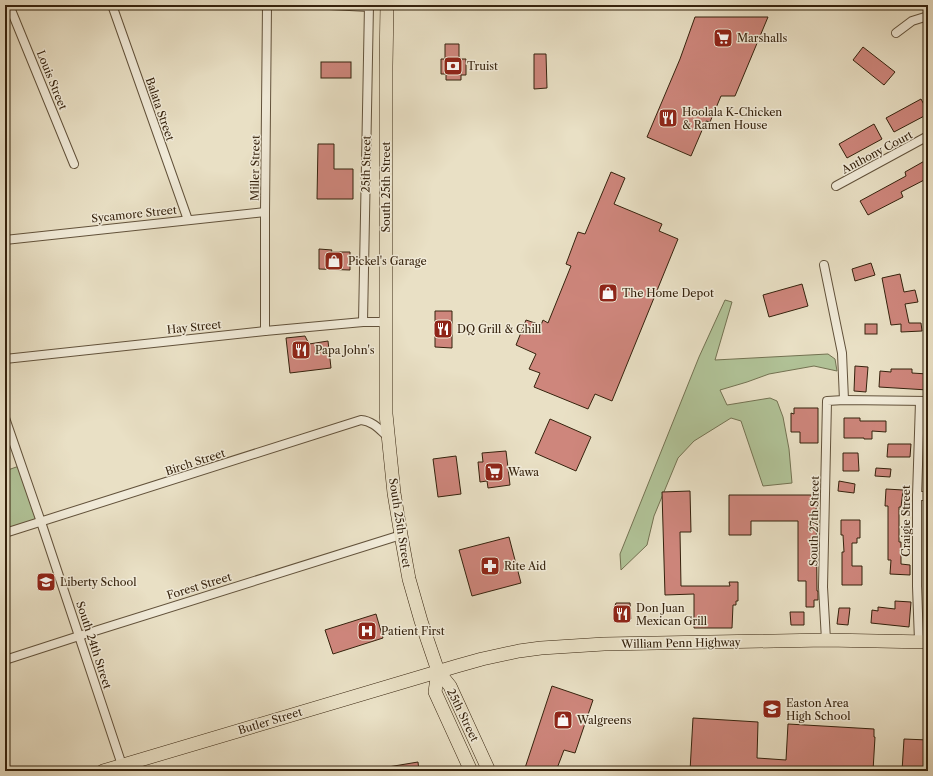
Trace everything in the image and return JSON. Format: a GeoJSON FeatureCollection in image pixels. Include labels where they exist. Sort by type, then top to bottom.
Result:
{"type":"FeatureCollection","features":[{"type":"Feature","properties":{"kind":"main road","name":"South 25th Street"},"geometry":{"type":"LineString","coordinates":[[387,6],[386,414],[394,492],[408,572],[414,599],[438,671]]}},
{"type":"Feature","properties":{"kind":"main road","name":"William Penn Highway"},"geometry":{"type":"LineString","coordinates":[[438,671],[500,654],[540,648],[568,646],[826,640],[923,641]]}},
{"type":"Feature","properties":{"kind":"main road","name":"Butler Street"},"geometry":{"type":"LineString","coordinates":[[103,771],[438,671]]}},
{"type":"Feature","properties":{"kind":"main road","name":"25th Street"},"geometry":{"type":"LineString","coordinates":[[438,671],[435,692],[471,771]]}},
{"type":"Feature","properties":{"kind":"main road","name":"25th Street"},"geometry":{"type":"LineString","coordinates":[[438,671],[450,686],[489,771]]}},
{"type":"Feature","properties":{"kind":"street","name":"Louis Street"},"geometry":{"type":"LineString","coordinates":[[9,5],[74,164]]}},
{"type":"Feature","properties":{"kind":"street","name":"Balata Street"},"geometry":{"type":"LineString","coordinates":[[112,5],[188,220]]}},
{"type":"Feature","properties":{"kind":"street","name":"Miller Street"},"geometry":{"type":"LineString","coordinates":[[265,331],[267,5]]}},
{"type":"Feature","properties":{"kind":"street"},"geometry":{"type":"LineString","coordinates":[[330,5],[369,6]]}},
{"type":"Feature","properties":{"kind":"street","name":"25th Street"},"geometry":{"type":"LineString","coordinates":[[363,322],[369,6]]}},
{"type":"Feature","properties":{"kind":"street"},"geometry":{"type":"LineString","coordinates":[[896,32],[912,21],[928,16]]}},
{"type":"Feature","properties":{"kind":"street","name":"Anthony Court"},"geometry":{"type":"LineString","coordinates":[[836,186],[928,136]]}},
{"type":"Feature","properties":{"kind":"street","name":"Sycamore Street"},"geometry":{"type":"LineString","coordinates":[[5,240],[265,212]]}},
{"type":"Feature","properties":{"kind":"street"},"geometry":{"type":"LineString","coordinates":[[824,265],[842,353],[844,400],[924,402]]}},
{"type":"Feature","properties":{"kind":"street","name":"Hay Street"},"geometry":{"type":"LineString","coordinates":[[5,359],[265,331],[363,322],[386,322]]}},
{"type":"Feature","properties":{"kind":"street","name":"South 27th Street"},"geometry":{"type":"LineString","coordinates":[[826,640],[823,585],[828,401],[844,400]]}},
{"type":"Feature","properties":{"kind":"street","name":"Craigie Street"},"geometry":{"type":"LineString","coordinates":[[923,641],[917,586],[917,496],[924,402]]}},
{"type":"Feature","properties":{"kind":"street","name":"South 24th Street"},"geometry":{"type":"LineString","coordinates":[[5,418],[42,522],[122,765]]}},
{"type":"Feature","properties":{"kind":"street","name":"Birch Street"},"geometry":{"type":"LineString","coordinates":[[5,534],[361,420],[366,420],[371,423],[388,437]]}},
{"type":"Feature","properties":{"kind":"street"},"geometry":{"type":"LineString","coordinates":[[917,496],[928,496]]}},
{"type":"Feature","properties":{"kind":"street","name":"Forest Street"},"geometry":{"type":"LineString","coordinates":[[5,660],[401,535]]}},
{"type":"Feature","properties":{"kind":"green space"},"geometry":{"type":"Polygon","coordinates":[[[725,300],[732,302],[715,360],[828,354],[835,359],[837,371],[814,366],[769,374],[720,390],[727,405],[770,398],[777,401],[783,417],[789,449],[792,483],[763,486],[741,421],[731,418],[694,441],[678,458],[654,516],[647,545],[621,570],[620,554],[699,357],[725,300]]]}},
{"type":"Feature","properties":{"kind":"green space"},"geometry":{"type":"Polygon","coordinates":[[[22,465],[41,522],[5,533],[5,471],[22,465]]]}},
{"type":"Feature","properties":{"kind":"building"},"geometry":{"type":"Polygon","coordinates":[[[695,17],[768,17],[735,96],[721,96],[710,122],[706,121],[691,156],[647,137],[680,59],[695,17]]]}},
{"type":"Feature","properties":{"kind":"building","name":"Truist"},"geometry":{"type":"Polygon","coordinates":[[[445,44],[459,44],[459,59],[466,59],[466,75],[461,75],[461,80],[446,80],[446,74],[441,74],[441,59],[445,59],[445,44]]]}},
{"type":"Feature","properties":{"kind":"building"},"geometry":{"type":"Polygon","coordinates":[[[863,47],[895,72],[884,85],[853,60],[863,47]]]}},
{"type":"Feature","properties":{"kind":"building"},"geometry":{"type":"Polygon","coordinates":[[[534,54],[546,54],[547,88],[534,89],[534,54]]]}},
{"type":"Feature","properties":{"kind":"building"},"geometry":{"type":"Polygon","coordinates":[[[321,62],[351,62],[351,78],[321,78],[321,62]]]}},
{"type":"Feature","properties":{"kind":"building"},"geometry":{"type":"Polygon","coordinates":[[[921,99],[928,114],[894,132],[886,118],[921,99]]]}},
{"type":"Feature","properties":{"kind":"building"},"geometry":{"type":"Polygon","coordinates":[[[874,124],[882,139],[847,158],[839,144],[874,124]]]}},
{"type":"Feature","properties":{"kind":"building"},"geometry":{"type":"Polygon","coordinates":[[[318,144],[334,144],[334,169],[353,169],[353,199],[317,199],[318,144]]]}},
{"type":"Feature","properties":{"kind":"building"},"geometry":{"type":"Polygon","coordinates":[[[928,159],[928,178],[901,192],[903,197],[868,215],[860,201],[906,176],[905,172],[928,159]]]}},
{"type":"Feature","properties":{"kind":"building","name":"The Home Depot"},"geometry":{"type":"Polygon","coordinates":[[[611,172],[625,178],[614,204],[662,224],[659,231],[678,239],[612,401],[595,394],[588,409],[534,387],[540,373],[529,369],[536,354],[516,345],[526,320],[541,325],[543,320],[548,323],[571,266],[566,264],[578,232],[585,234],[611,172]]]}},
{"type":"Feature","properties":{"kind":"building","name":"Pickel's Garage"},"geometry":{"type":"Polygon","coordinates":[[[319,249],[332,250],[331,252],[350,252],[350,270],[319,269],[319,249]]]}},
{"type":"Feature","properties":{"kind":"building"},"geometry":{"type":"Polygon","coordinates":[[[871,263],[875,275],[855,281],[852,269],[871,263]]]}},
{"type":"Feature","properties":{"kind":"building"},"geometry":{"type":"Polygon","coordinates":[[[900,274],[904,292],[915,290],[918,302],[905,304],[909,323],[921,323],[922,331],[901,332],[901,324],[891,325],[882,278],[900,274]]]}},
{"type":"Feature","properties":{"kind":"building"},"geometry":{"type":"Polygon","coordinates":[[[802,284],[808,306],[769,317],[763,295],[802,284]]]}},
{"type":"Feature","properties":{"kind":"building","name":"DQ Grill & Chill"},"geometry":{"type":"Polygon","coordinates":[[[435,311],[452,311],[452,348],[435,347],[435,311]]]}},
{"type":"Feature","properties":{"kind":"building"},"geometry":{"type":"Polygon","coordinates":[[[865,324],[877,324],[877,334],[865,334],[865,324]]]}},
{"type":"Feature","properties":{"kind":"building"},"geometry":{"type":"Polygon","coordinates":[[[305,336],[309,344],[328,341],[331,368],[290,373],[286,338],[305,336]]]}},
{"type":"Feature","properties":{"kind":"building"},"geometry":{"type":"Polygon","coordinates":[[[855,366],[868,367],[866,392],[854,391],[855,366]]]}},
{"type":"Feature","properties":{"kind":"building"},"geometry":{"type":"Polygon","coordinates":[[[891,369],[912,369],[912,373],[928,374],[928,390],[879,387],[880,371],[891,372],[891,369]]]}},
{"type":"Feature","properties":{"kind":"building"},"geometry":{"type":"Polygon","coordinates":[[[794,408],[818,408],[818,443],[800,443],[800,432],[791,432],[791,413],[794,414],[794,408]]]}},
{"type":"Feature","properties":{"kind":"building"},"geometry":{"type":"Polygon","coordinates":[[[844,418],[860,418],[860,421],[886,421],[886,432],[872,431],[872,439],[844,438],[844,418]]]}},
{"type":"Feature","properties":{"kind":"building"},"geometry":{"type":"Polygon","coordinates":[[[550,419],[591,437],[576,471],[535,453],[550,419]]]}},
{"type":"Feature","properties":{"kind":"building"},"geometry":{"type":"Polygon","coordinates":[[[888,444],[911,444],[910,457],[887,457],[888,444]]]}},
{"type":"Feature","properties":{"kind":"building","name":"Wawa"},"geometry":{"type":"Polygon","coordinates":[[[506,451],[510,485],[488,488],[487,481],[480,482],[478,462],[483,462],[482,453],[506,451]]]}},
{"type":"Feature","properties":{"kind":"building"},"geometry":{"type":"Polygon","coordinates":[[[843,453],[858,453],[859,471],[843,471],[843,453]]]}},
{"type":"Feature","properties":{"kind":"building"},"geometry":{"type":"Polygon","coordinates":[[[456,456],[461,494],[438,497],[433,459],[456,456]]]}},
{"type":"Feature","properties":{"kind":"building"},"geometry":{"type":"Polygon","coordinates":[[[876,468],[891,469],[890,477],[875,476],[876,468]]]}},
{"type":"Feature","properties":{"kind":"building"},"geometry":{"type":"Polygon","coordinates":[[[839,481],[855,484],[854,493],[838,491],[839,481]]]}},
{"type":"Feature","properties":{"kind":"building"},"geometry":{"type":"Polygon","coordinates":[[[886,489],[903,490],[901,507],[899,507],[899,542],[901,542],[901,564],[910,565],[910,575],[890,574],[891,560],[888,560],[888,506],[885,506],[886,489]]]}},
{"type":"Feature","properties":{"kind":"building"},"geometry":{"type":"Polygon","coordinates":[[[690,491],[691,532],[680,532],[681,586],[730,586],[729,582],[738,582],[738,601],[736,601],[736,605],[733,605],[732,628],[694,628],[694,594],[665,595],[662,492],[690,491]]]}},
{"type":"Feature","properties":{"kind":"building"},"geometry":{"type":"Polygon","coordinates":[[[729,495],[816,495],[818,600],[814,600],[814,607],[806,607],[806,581],[798,581],[798,521],[751,521],[751,535],[729,535],[729,495]]]}},
{"type":"Feature","properties":{"kind":"building"},"geometry":{"type":"Polygon","coordinates":[[[841,520],[860,520],[860,538],[857,538],[857,543],[852,543],[852,566],[862,566],[862,585],[842,585],[842,552],[844,552],[843,535],[841,535],[841,520]]]}},
{"type":"Feature","properties":{"kind":"building","name":"Rite Aid"},"geometry":{"type":"Polygon","coordinates":[[[509,537],[521,583],[472,596],[459,550],[509,537]]]}},
{"type":"Feature","properties":{"kind":"building"},"geometry":{"type":"Polygon","coordinates":[[[895,601],[911,602],[909,627],[871,623],[872,610],[878,611],[878,607],[895,609],[895,601]]]}},
{"type":"Feature","properties":{"kind":"building","name":"Don Juan Mexican Grill"},"geometry":{"type":"Polygon","coordinates":[[[616,603],[630,603],[631,619],[614,620],[614,608],[616,603]]]}},
{"type":"Feature","properties":{"kind":"building"},"geometry":{"type":"Polygon","coordinates":[[[839,608],[850,608],[848,625],[837,624],[839,608]]]}},
{"type":"Feature","properties":{"kind":"building"},"geometry":{"type":"Polygon","coordinates":[[[790,612],[804,612],[804,625],[791,625],[790,612]]]}},
{"type":"Feature","properties":{"kind":"building"},"geometry":{"type":"Polygon","coordinates":[[[376,614],[383,638],[333,654],[325,630],[376,614]]]}},
{"type":"Feature","properties":{"kind":"building","name":"Walgreens"},"geometry":{"type":"Polygon","coordinates":[[[552,686],[593,700],[575,753],[564,750],[556,771],[524,771],[552,686]]]}},
{"type":"Feature","properties":{"kind":"building"},"geometry":{"type":"Polygon","coordinates":[[[693,718],[758,722],[757,758],[786,760],[788,724],[874,729],[873,771],[690,771],[693,718]]]}},
{"type":"Feature","properties":{"kind":"building"},"geometry":{"type":"Polygon","coordinates":[[[904,739],[928,740],[928,771],[902,771],[904,739]]]}},
{"type":"Feature","properties":{"kind":"building"},"geometry":{"type":"Polygon","coordinates":[[[418,762],[419,771],[388,771],[388,767],[418,762]]]}},
{"type":"Feature","properties":{"kind":"place","name":"Marshalls"},"geometry":{"type":"Point","coordinates":[723,38]}},
{"type":"Feature","properties":{"kind":"place","name":"Truist"},"geometry":{"type":"Point","coordinates":[453,66]}},
{"type":"Feature","properties":{"kind":"place","name":"Hoolala K-Chicken & Ramen House"},"geometry":{"type":"Point","coordinates":[668,118]}},
{"type":"Feature","properties":{"kind":"place","name":"Pickel's Garage"},"geometry":{"type":"Point","coordinates":[334,261]}},
{"type":"Feature","properties":{"kind":"place","name":"The Home Depot"},"geometry":{"type":"Point","coordinates":[608,293]}},
{"type":"Feature","properties":{"kind":"place","name":"DQ Grill & Chill"},"geometry":{"type":"Point","coordinates":[443,329]}},
{"type":"Feature","properties":{"kind":"place","name":"Papa John's"},"geometry":{"type":"Point","coordinates":[301,350]}},
{"type":"Feature","properties":{"kind":"place","name":"Wawa"},"geometry":{"type":"Point","coordinates":[494,472]}},
{"type":"Feature","properties":{"kind":"place","name":"Rite Aid"},"geometry":{"type":"Point","coordinates":[490,566]}},
{"type":"Feature","properties":{"kind":"place","name":"Liberty School"},"geometry":{"type":"Point","coordinates":[46,582]}},
{"type":"Feature","properties":{"kind":"place","name":"Don Juan Mexican Grill"},"geometry":{"type":"Point","coordinates":[622,614]}},
{"type":"Feature","properties":{"kind":"place","name":"Patient First"},"geometry":{"type":"Point","coordinates":[367,631]}},
{"type":"Feature","properties":{"kind":"place","name":"Easton Area High School"},"geometry":{"type":"Point","coordinates":[772,709]}},
{"type":"Feature","properties":{"kind":"place","name":"Walgreens"},"geometry":{"type":"Point","coordinates":[563,720]}}]}
